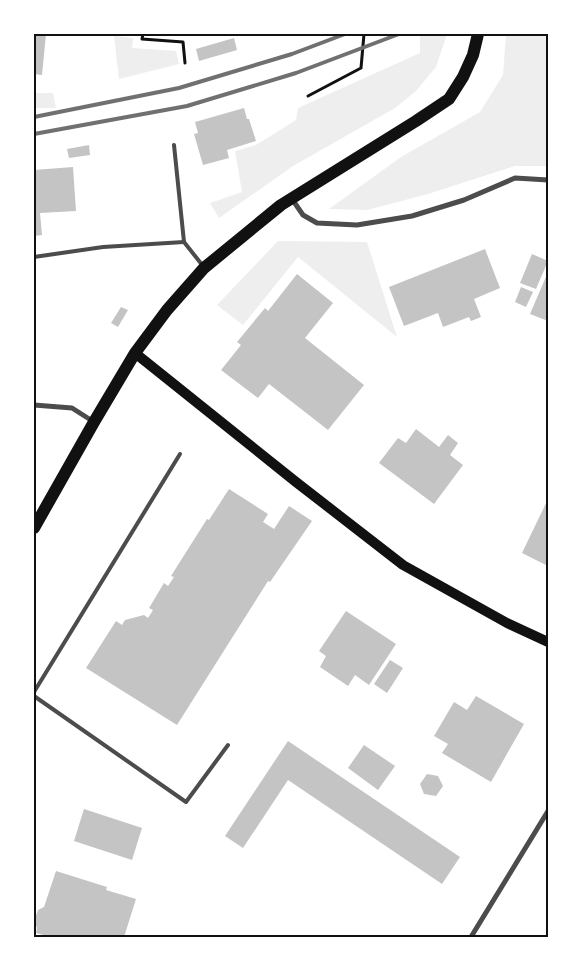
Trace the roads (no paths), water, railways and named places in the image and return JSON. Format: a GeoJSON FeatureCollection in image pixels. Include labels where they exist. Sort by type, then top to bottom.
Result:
{"type":"FeatureCollection","features":[{"type":"Feature","properties":{"kind":"main road"},"geometry":{"type":"LineString","coordinates":[[34,528],[135,354],[167,310],[204,268],[291,199],[449,99],[463,77],[473,55],[478,34]]}},
{"type":"Feature","properties":{"kind":"main road"},"geometry":{"type":"LineString","coordinates":[[135,354],[403,565],[507,623],[548,642]]}},
{"type":"Feature","properties":{"kind":"street"},"geometry":{"type":"LineString","coordinates":[[291,199],[303,215],[317,223],[357,225],[412,216],[464,200],[515,178],[548,180]]}},
{"type":"Feature","properties":{"kind":"street"},"geometry":{"type":"LineString","coordinates":[[34,405],[72,408],[94,422]]}},
{"type":"Feature","properties":{"kind":"street"},"geometry":{"type":"LineString","coordinates":[[471,937],[548,811]]}},
{"type":"Feature","properties":{"kind":"lane"},"geometry":{"type":"LineString","coordinates":[[174,146],[184,242],[204,268]]}},
{"type":"Feature","properties":{"kind":"lane"},"geometry":{"type":"LineString","coordinates":[[34,258],[103,247],[184,242]]}},
{"type":"Feature","properties":{"kind":"lane"},"geometry":{"type":"LineString","coordinates":[[34,692],[180,454]]}},
{"type":"Feature","properties":{"kind":"lane"},"geometry":{"type":"LineString","coordinates":[[34,696],[186,802],[228,745]]}},
{"type":"Feature","properties":{"kind":"railway"},"geometry":{"type":"LineString","coordinates":[[34,117],[179,88],[292,54],[345,34]]}},
{"type":"Feature","properties":{"kind":"railway"},"geometry":{"type":"LineString","coordinates":[[34,134],[187,106],[296,73],[399,34]]}}]}
